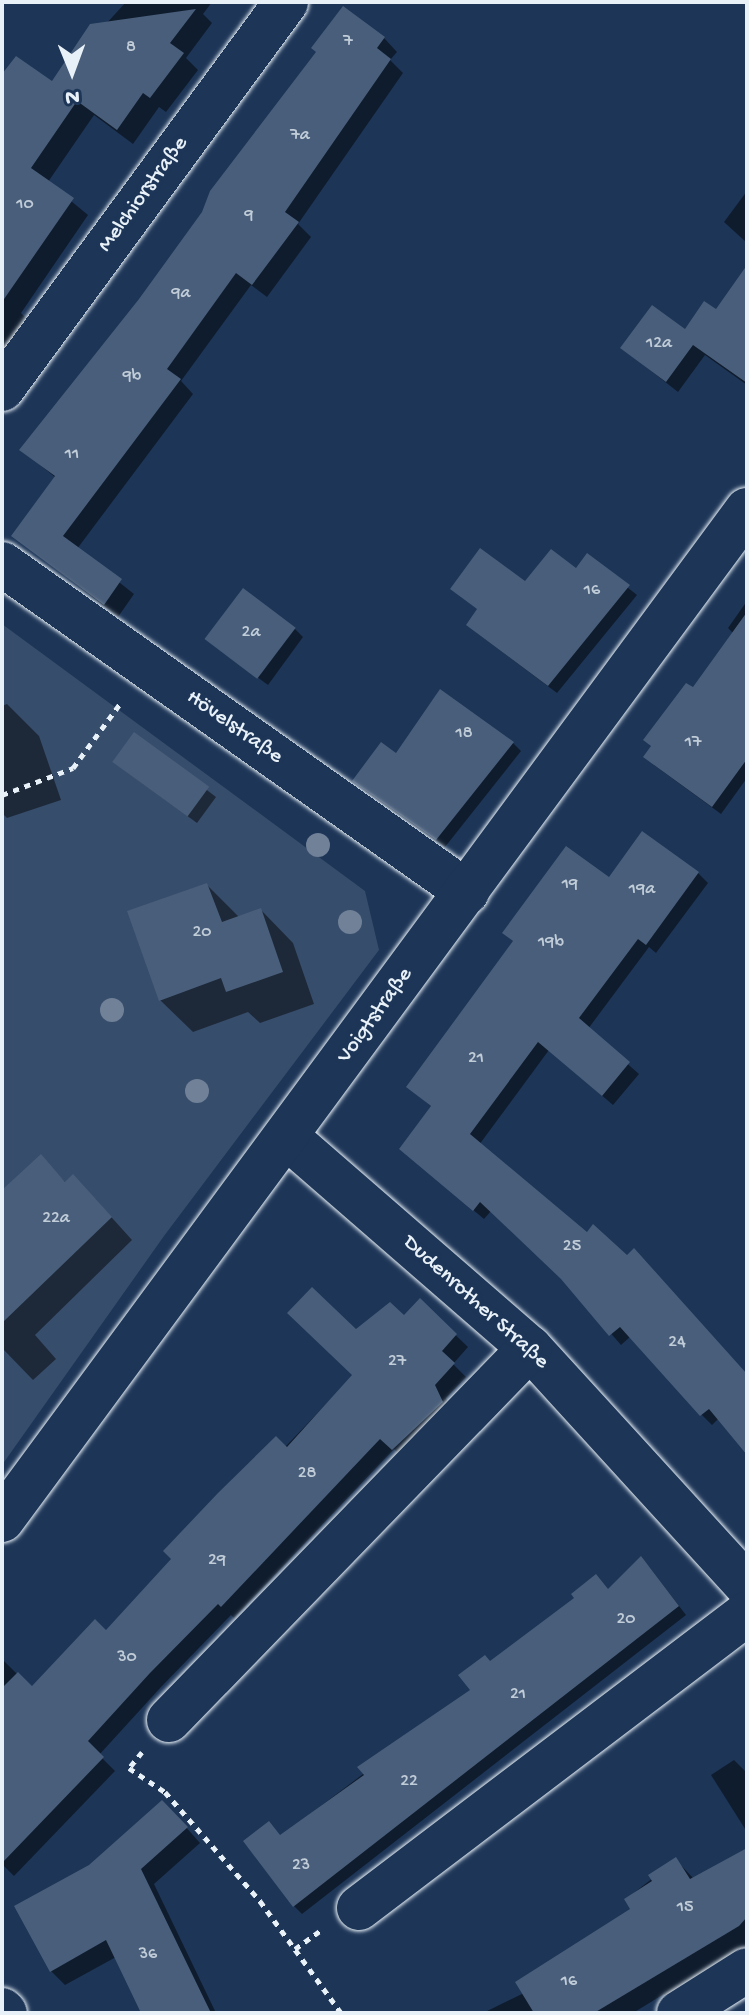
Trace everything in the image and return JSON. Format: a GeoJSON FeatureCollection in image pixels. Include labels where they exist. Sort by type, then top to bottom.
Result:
{"type":"FeatureCollection","features":[{"type":"Feature","properties":{"kind":"street","name":"Melchiorstraße"},"geometry":{"type":"LineString","coordinates":[[2,389],[286,2]]}},
{"type":"Feature","properties":{"kind":"street","name":"Voigtstraße"},"geometry":{"type":"LineString","coordinates":[[2,1520],[288,1138],[747,510]]}},
{"type":"Feature","properties":{"kind":"street","name":"Hövelstraße"},"geometry":{"type":"LineString","coordinates":[[2,564],[467,892]]}},
{"type":"Feature","properties":{"kind":"street","name":"Dudenrother Straße"},"geometry":{"type":"LineString","coordinates":[[288,1138],[530,1348],[747,1586]]}},
{"type":"Feature","properties":{"kind":"street"},"geometry":{"type":"LineString","coordinates":[[157,1735],[530,1348]]}},
{"type":"Feature","properties":{"kind":"street"},"geometry":{"type":"LineString","coordinates":[[359,1908],[747,1613]]}},
{"type":"Feature","properties":{"kind":"street"},"geometry":{"type":"LineString","coordinates":[[679,2013],[747,1970]]}},
{"type":"Feature","properties":{"kind":"path"},"geometry":{"type":"LineString","coordinates":[[2,795],[73,768],[147,667]]}},
{"type":"Feature","properties":{"kind":"path"},"geometry":{"type":"LineString","coordinates":[[157,1735],[129,1768],[165,1792],[260,1901],[341,2013]]}},
{"type":"Feature","properties":{"kind":"shaded area"},"geometry":{"type":"Polygon","coordinates":[[[2,624],[365,891],[379,950],[164,1236],[2,1465],[2,624]]]}},
{"type":"Feature","properties":{"kind":"building"},"geometry":{"type":"Polygon","coordinates":[[[343,6],[385,37],[377,48],[391,59],[285,212],[299,222],[252,285],[236,273],[167,369],[181,379],[63,536],[122,579],[104,605],[11,536],[55,476],[19,450],[139,299],[202,212],[210,191],[316,52],[311,48],[343,6]]]}},
{"type":"Feature","properties":{"kind":"building"},"geometry":{"type":"Polygon","coordinates":[[[196,9],[170,43],[184,53],[150,98],[143,93],[117,130],[77,101],[31,168],[74,198],[2,302],[2,74],[16,56],[52,81],[90,24],[196,9]]]}},
{"type":"Feature","properties":{"kind":"building"},"geometry":{"type":"Polygon","coordinates":[[[747,265],[747,383],[693,345],[666,382],[620,348],[652,305],[685,329],[704,301],[716,309],[747,265]]]}},
{"type":"Feature","properties":{"kind":"building"},"geometry":{"type":"Polygon","coordinates":[[[480,548],[525,581],[551,549],[576,568],[587,553],[630,585],[548,686],[466,625],[477,609],[450,589],[480,548]]]}},
{"type":"Feature","properties":{"kind":"building"},"geometry":{"type":"Polygon","coordinates":[[[243,588],[296,628],[257,679],[204,639],[243,588]]]}},
{"type":"Feature","properties":{"kind":"building"},"geometry":{"type":"Polygon","coordinates":[[[747,612],[747,759],[712,807],[643,757],[651,746],[643,740],[686,683],[693,687],[747,612]]]}},
{"type":"Feature","properties":{"kind":"building"},"geometry":{"type":"Polygon","coordinates":[[[440,689],[514,742],[436,840],[352,781],[381,742],[396,753],[440,689]]]}},
{"type":"Feature","properties":{"kind":"building"},"geometry":{"type":"Polygon","coordinates":[[[134,732],[209,787],[187,817],[112,762],[134,732]]]}},
{"type":"Feature","properties":{"kind":"building"},"geometry":{"type":"Polygon","coordinates":[[[642,831],[699,872],[646,945],[638,939],[579,1018],[630,1062],[602,1096],[538,1042],[470,1134],[587,1232],[593,1224],[627,1255],[634,1248],[747,1374],[747,1455],[709,1409],[700,1416],[620,1327],[609,1336],[561,1279],[480,1202],[473,1211],[399,1149],[431,1106],[406,1087],[513,941],[502,933],[566,846],[609,877],[642,831]]]}},
{"type":"Feature","properties":{"kind":"building"},"geometry":{"type":"Polygon","coordinates":[[[207,883],[222,922],[261,908],[283,972],[226,992],[221,978],[159,1001],[127,911],[207,883]]]}},
{"type":"Feature","properties":{"kind":"building"},"geometry":{"type":"Polygon","coordinates":[[[41,1154],[65,1182],[73,1174],[112,1217],[2,1323],[2,1190],[41,1154]]]}},
{"type":"Feature","properties":{"kind":"building"},"geometry":{"type":"Polygon","coordinates":[[[312,1287],[356,1329],[390,1302],[404,1315],[420,1298],[457,1334],[442,1351],[455,1363],[435,1385],[443,1402],[392,1450],[380,1439],[221,1607],[218,1604],[150,1673],[88,1741],[104,1757],[2,1863],[2,1688],[18,1672],[32,1686],[95,1619],[106,1630],[171,1559],[163,1551],[218,1493],[276,1436],[287,1447],[352,1375],[287,1313],[312,1287]]]}},
{"type":"Feature","properties":{"kind":"building"},"geometry":{"type":"Polygon","coordinates":[[[641,1556],[679,1606],[293,1907],[243,1841],[269,1821],[280,1835],[364,1775],[357,1767],[470,1690],[458,1675],[485,1655],[490,1661],[574,1598],[571,1594],[596,1574],[608,1589],[641,1556]]]}},
{"type":"Feature","properties":{"kind":"building"},"geometry":{"type":"Polygon","coordinates":[[[162,1800],[188,1827],[141,1869],[211,2013],[141,2013],[106,1940],[50,1972],[14,1906],[89,1865],[162,1800]]]}},
{"type":"Feature","properties":{"kind":"building"},"geometry":{"type":"Polygon","coordinates":[[[747,1848],[747,1917],[739,1926],[594,2013],[534,2013],[515,1982],[630,1909],[624,1899],[652,1881],[648,1875],[676,1857],[690,1879],[747,1848]]]}}]}
